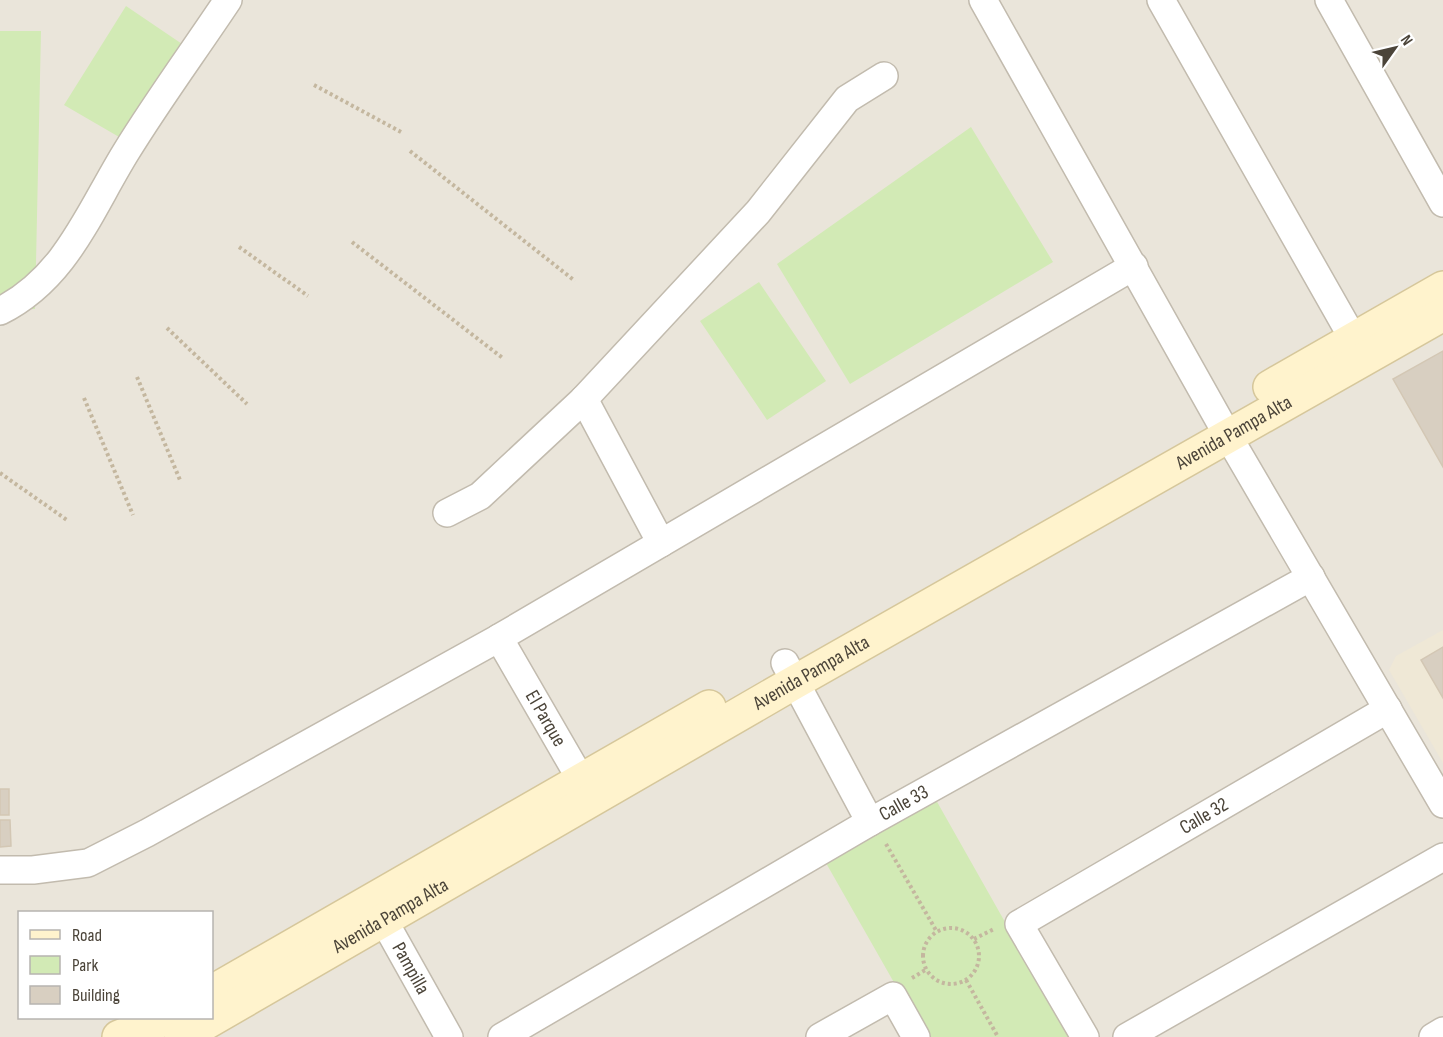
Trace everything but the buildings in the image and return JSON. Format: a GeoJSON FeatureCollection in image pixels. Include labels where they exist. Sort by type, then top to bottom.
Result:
{"type":"FeatureCollection","features":[{"type":"Feature","properties":{"kind":"street"},"geometry":{"type":"LineString","coordinates":[[0,311],[20,301],[46,279],[66,255],[126,152],[228,0]]}},
{"type":"Feature","properties":{"kind":"street"},"geometry":{"type":"LineString","coordinates":[[983,0],[1223,427],[1443,804]]}},
{"type":"Feature","properties":{"kind":"street"},"geometry":{"type":"LineString","coordinates":[[1161,0],[1359,349]]}},
{"type":"Feature","properties":{"kind":"street"},"geometry":{"type":"LineString","coordinates":[[1329,0],[1443,203]]}},
{"type":"Feature","properties":{"kind":"street"},"geometry":{"type":"LineString","coordinates":[[447,513],[480,496],[584,399],[758,212],[848,99],[884,76]]}},
{"type":"Feature","properties":{"kind":"street"},"geometry":{"type":"LineString","coordinates":[[0,870],[33,870],[88,863],[147,832],[499,638],[1134,266]]}},
{"type":"Feature","properties":{"kind":"street","name":"Avenida Pampa Alta"},"geometry":{"type":"LineString","coordinates":[[213,1016],[378,910],[1359,349],[1443,288]]}},
{"type":"Feature","properties":{"kind":"street","name":"Avenida Pampa Alta"},"geometry":{"type":"LineString","coordinates":[[1359,349],[1443,314]]}},
{"type":"Feature","properties":{"kind":"street"},"geometry":{"type":"LineString","coordinates":[[584,399],[661,543]]}},
{"type":"Feature","properties":{"kind":"street","name":"Calle 33"},"geometry":{"type":"LineString","coordinates":[[502,1037],[870,822],[1311,577]]}},
{"type":"Feature","properties":{"kind":"street","name":"El Parque"},"geometry":{"type":"LineString","coordinates":[[499,638],[587,790]]}},
{"type":"Feature","properties":{"kind":"street"},"geometry":{"type":"LineString","coordinates":[[790,673],[870,822]]}},
{"type":"Feature","properties":{"kind":"street","name":"Calle 32"},"geometry":{"type":"LineString","coordinates":[[1085,1037],[1019,924],[1388,709]]}},
{"type":"Feature","properties":{"kind":"street"},"geometry":{"type":"LineString","coordinates":[[1127,1037],[1443,857]]}},
{"type":"Feature","properties":{"kind":"street","name":"Avenida Pampa Alta"},"geometry":{"type":"LineString","coordinates":[[213,992],[378,910]]}},
{"type":"Feature","properties":{"kind":"street","name":"Pampilla"},"geometry":{"type":"LineString","coordinates":[[378,910],[449,1037]]}},
{"type":"Feature","properties":{"kind":"street"},"geometry":{"type":"LineString","coordinates":[[820,1037],[893,996],[916,1037]]}},
{"type":"Feature","properties":{"kind":"street"},"geometry":{"type":"LineString","coordinates":[[119,1037],[162,1019]]}},
{"type":"Feature","properties":{"kind":"street","name":"Avenida Pampa Alta"},"geometry":{"type":"LineString","coordinates":[[181,1037],[209,1019]]}},
{"type":"Feature","properties":{"kind":"street"},"geometry":{"type":"LineString","coordinates":[[1433,1037],[1443,1031]]}},
{"type":"Feature","properties":{"kind":"path"},"geometry":{"type":"LineString","coordinates":[[314,85],[401,132]]}},
{"type":"Feature","properties":{"kind":"path"},"geometry":{"type":"LineString","coordinates":[[410,151],[574,281]]}},
{"type":"Feature","properties":{"kind":"path"},"geometry":{"type":"LineString","coordinates":[[352,242],[504,359]]}},
{"type":"Feature","properties":{"kind":"path"},"geometry":{"type":"LineString","coordinates":[[239,247],[308,296]]}},
{"type":"Feature","properties":{"kind":"path"},"geometry":{"type":"LineString","coordinates":[[167,328],[247,404]]}},
{"type":"Feature","properties":{"kind":"path"},"geometry":{"type":"LineString","coordinates":[[137,377],[180,480]]}},
{"type":"Feature","properties":{"kind":"path"},"geometry":{"type":"LineString","coordinates":[[84,398],[133,515]]}},
{"type":"Feature","properties":{"kind":"path"},"geometry":{"type":"LineString","coordinates":[[0,473],[67,520]]}},
{"type":"Feature","properties":{"kind":"path"},"geometry":{"type":"LineString","coordinates":[[870,822],[881,834],[937,932]]}},
{"type":"Feature","properties":{"kind":"path"},"geometry":{"type":"LineString","coordinates":[[946,928],[956,928],[966,932],[974,939],[979,956],[977,966],[966,980],[946,984],[937,980],[925,966],[924,946],[937,932],[946,928]]}},
{"type":"Feature","properties":{"kind":"path"},"geometry":{"type":"LineString","coordinates":[[966,980],[998,1037]]}},
{"type":"Feature","properties":{"kind":"shaded area"},"geometry":{"type":"Polygon","coordinates":[[[0,0],[1443,0],[1443,1037],[0,1037],[0,0]]]}},
{"type":"Feature","properties":{"kind":"shaded area"},"geometry":{"type":"Polygon","coordinates":[[[1443,630],[1443,763],[1389,670],[1396,656],[1443,630]]]}},
{"type":"Feature","properties":{"kind":"green space"},"geometry":{"type":"Polygon","coordinates":[[[126,6],[188,48],[126,141],[64,105],[126,6]]]}},
{"type":"Feature","properties":{"kind":"green space"},"geometry":{"type":"Polygon","coordinates":[[[0,31],[41,31],[35,309],[0,310],[0,31]]]}},
{"type":"Feature","properties":{"kind":"green space"},"geometry":{"type":"Polygon","coordinates":[[[971,127],[1053,262],[850,384],[777,264],[971,127]]]}},
{"type":"Feature","properties":{"kind":"green space"},"geometry":{"type":"Polygon","coordinates":[[[759,282],[826,381],[767,420],[700,321],[759,282]]]}},
{"type":"Feature","properties":{"kind":"green space"},"geometry":{"type":"Polygon","coordinates":[[[936,800],[1070,1037],[925,1037],[826,863],[936,800]]]}}]}
